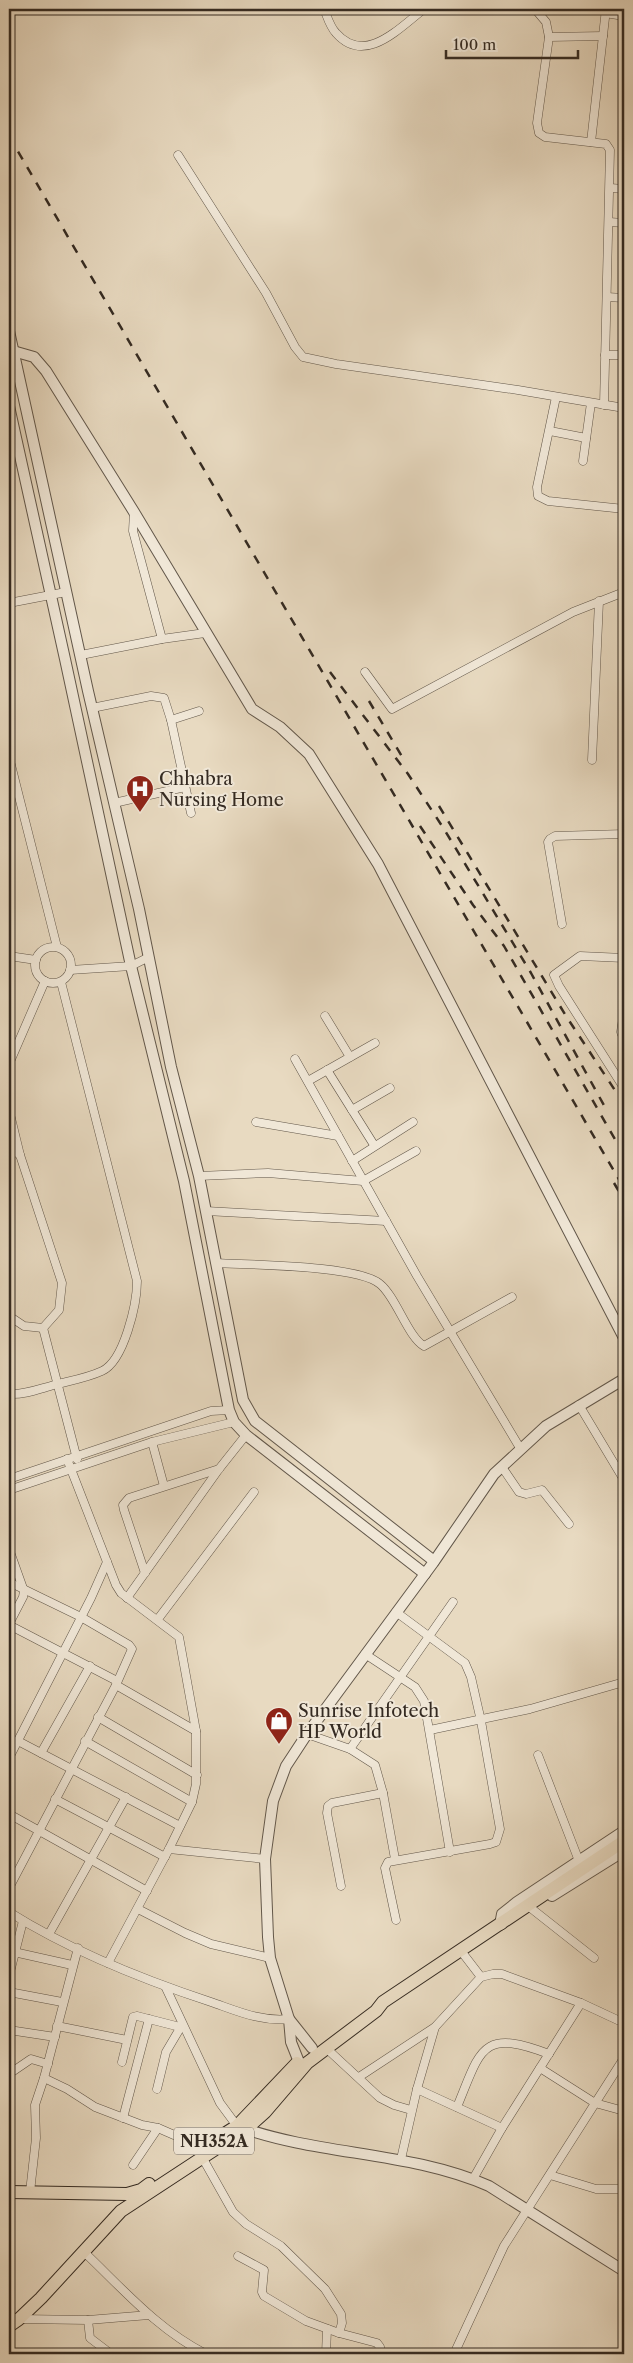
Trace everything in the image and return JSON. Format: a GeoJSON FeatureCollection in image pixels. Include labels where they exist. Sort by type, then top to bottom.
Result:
{"type":"FeatureCollection","features":[{"type":"Feature","properties":{"kind":"highway","name":"NH352A"},"geometry":{"type":"LineString","coordinates":[[9,2192],[127,2194],[141,2190],[241,2128],[306,2057],[371,2006],[383,2002],[624,1841]]}},
{"type":"Feature","properties":{"kind":"highway"},"geometry":{"type":"LineString","coordinates":[[306,2057],[326,2048],[376,2010],[383,2002]]}},
{"type":"Feature","properties":{"kind":"highway"},"geometry":{"type":"LineString","coordinates":[[14,2323],[84,2252],[121,2211],[203,2153]]}},
{"type":"Feature","properties":{"kind":"street"},"geometry":{"type":"LineString","coordinates":[[324,9],[335,32],[350,44],[360,48],[383,41],[424,9]]}},
{"type":"Feature","properties":{"kind":"street"},"geometry":{"type":"LineString","coordinates":[[535,9],[546,22],[549,37],[537,123],[539,133],[545,137],[606,144],[610,150],[604,405]]}},
{"type":"Feature","properties":{"kind":"street"},"geometry":{"type":"LineString","coordinates":[[591,142],[606,11],[624,16]]}},
{"type":"Feature","properties":{"kind":"street"},"geometry":{"type":"LineString","coordinates":[[549,37],[602,36]]}},
{"type":"Feature","properties":{"kind":"street"},"geometry":{"type":"LineString","coordinates":[[178,155],[266,293],[295,347],[303,357],[336,364],[624,408]]}},
{"type":"Feature","properties":{"kind":"street"},"geometry":{"type":"LineString","coordinates":[[610,188],[624,189]]}},
{"type":"Feature","properties":{"kind":"street"},"geometry":{"type":"LineString","coordinates":[[609,222],[624,223]]}},
{"type":"Feature","properties":{"kind":"street"},"geometry":{"type":"LineString","coordinates":[[607,297],[624,298]]}},
{"type":"Feature","properties":{"kind":"street"},"geometry":{"type":"LineString","coordinates":[[9,331],[92,708],[139,909],[147,958],[170,1067],[199,1176],[243,1400],[250,1414],[286,1447],[434,1560]]}},
{"type":"Feature","properties":{"kind":"street"},"geometry":{"type":"LineString","coordinates":[[13,351],[34,357],[46,371],[134,512],[252,709],[280,727],[309,754],[378,864],[624,1338]]}},
{"type":"Feature","properties":{"kind":"street"},"geometry":{"type":"LineString","coordinates":[[605,355],[624,356]]}},
{"type":"Feature","properties":{"kind":"street"},"geometry":{"type":"LineString","coordinates":[[556,397],[537,487],[538,496],[548,501],[624,509]]}},
{"type":"Feature","properties":{"kind":"street"},"geometry":{"type":"LineString","coordinates":[[583,461],[590,403]]}},
{"type":"Feature","properties":{"kind":"street"},"geometry":{"type":"LineString","coordinates":[[9,406],[131,966],[184,1181],[229,1410],[234,1422],[246,1435],[425,1574]]}},
{"type":"Feature","properties":{"kind":"street"},"geometry":{"type":"LineString","coordinates":[[550,431],[586,438]]}},
{"type":"Feature","properties":{"kind":"street"},"geometry":{"type":"LineString","coordinates":[[134,512],[132,531],[162,639]]}},
{"type":"Feature","properties":{"kind":"street"},"geometry":{"type":"LineString","coordinates":[[9,602],[66,592]]}},
{"type":"Feature","properties":{"kind":"street"},"geometry":{"type":"LineString","coordinates":[[365,672],[392,709],[573,612],[624,592]]}},
{"type":"Feature","properties":{"kind":"street"},"geometry":{"type":"LineString","coordinates":[[592,760],[599,601]]}},
{"type":"Feature","properties":{"kind":"street"},"geometry":{"type":"LineString","coordinates":[[81,656],[162,639],[205,633]]}},
{"type":"Feature","properties":{"kind":"street"},"geometry":{"type":"LineString","coordinates":[[92,708],[157,697],[164,698],[191,813]]}},
{"type":"Feature","properties":{"kind":"street"},"geometry":{"type":"LineString","coordinates":[[170,720],[199,711]]}},
{"type":"Feature","properties":{"kind":"street"},"geometry":{"type":"LineString","coordinates":[[9,758],[57,947],[67,956],[70,970],[66,980],[61,982],[45,981],[38,972],[36,960]]}},
{"type":"Feature","properties":{"kind":"street"},"geometry":{"type":"LineString","coordinates":[[114,804],[185,787]]}},
{"type":"Feature","properties":{"kind":"street"},"geometry":{"type":"LineString","coordinates":[[562,924],[548,842],[550,839],[555,836],[624,834]]}},
{"type":"Feature","properties":{"kind":"street"},"geometry":{"type":"LineString","coordinates":[[36,960],[47,948],[57,947]]}},
{"type":"Feature","properties":{"kind":"street"},"geometry":{"type":"LineString","coordinates":[[9,956],[36,960]]}},
{"type":"Feature","properties":{"kind":"street"},"geometry":{"type":"LineString","coordinates":[[624,958],[580,956],[554,974],[559,986],[624,1088]]}},
{"type":"Feature","properties":{"kind":"street"},"geometry":{"type":"LineString","coordinates":[[70,970],[131,966],[147,958]]}},
{"type":"Feature","properties":{"kind":"street"},"geometry":{"type":"LineString","coordinates":[[9,1064],[45,981]]}},
{"type":"Feature","properties":{"kind":"street"},"geometry":{"type":"LineString","coordinates":[[9,1394],[24,1393],[58,1384],[102,1371],[110,1365],[116,1358],[132,1318],[137,1295],[137,1281],[61,982]]}},
{"type":"Feature","properties":{"kind":"street"},"geometry":{"type":"LineString","coordinates":[[624,1011],[621,1032],[624,1040]]}},
{"type":"Feature","properties":{"kind":"street"},"geometry":{"type":"LineString","coordinates":[[325,1016],[350,1057]]}},
{"type":"Feature","properties":{"kind":"street"},"geometry":{"type":"LineString","coordinates":[[308,1081],[375,1043]]}},
{"type":"Feature","properties":{"kind":"street"},"geometry":{"type":"LineString","coordinates":[[295,1059],[386,1221],[520,1448]]}},
{"type":"Feature","properties":{"kind":"street"},"geometry":{"type":"LineString","coordinates":[[327,1070],[374,1145]]}},
{"type":"Feature","properties":{"kind":"street"},"geometry":{"type":"LineString","coordinates":[[352,1110],[390,1088]]}},
{"type":"Feature","properties":{"kind":"street"},"geometry":{"type":"LineString","coordinates":[[9,1110],[20,1154],[62,1283],[59,1310],[43,1328]]}},
{"type":"Feature","properties":{"kind":"street"},"geometry":{"type":"LineString","coordinates":[[256,1122],[338,1136]]}},
{"type":"Feature","properties":{"kind":"street"},"geometry":{"type":"LineString","coordinates":[[352,1161],[374,1145],[413,1122]]}},
{"type":"Feature","properties":{"kind":"street"},"geometry":{"type":"LineString","coordinates":[[9,1146],[20,1154]]}},
{"type":"Feature","properties":{"kind":"street"},"geometry":{"type":"LineString","coordinates":[[199,1176],[268,1173],[364,1181],[416,1151]]}},
{"type":"Feature","properties":{"kind":"street"},"geometry":{"type":"LineString","coordinates":[[206,1211],[386,1221]]}},
{"type":"Feature","properties":{"kind":"street"},"geometry":{"type":"LineString","coordinates":[[217,1263],[333,1271],[356,1275],[378,1282],[421,1344],[428,1346],[512,1297]]}},
{"type":"Feature","properties":{"kind":"street"},"geometry":{"type":"LineString","coordinates":[[9,1316],[24,1326],[43,1328]]}},
{"type":"Feature","properties":{"kind":"street"},"geometry":{"type":"LineString","coordinates":[[43,1328],[79,1465]]}},
{"type":"Feature","properties":{"kind":"street"},"geometry":{"type":"LineString","coordinates":[[306,2057],[289,2019],[270,1958],[265,1859],[276,1792],[286,1766],[307,1734],[502,1466],[546,1426],[624,1379]]}},
{"type":"Feature","properties":{"kind":"street"},"geometry":{"type":"LineString","coordinates":[[580,1405],[624,1480]]}},
{"type":"Feature","properties":{"kind":"street"},"geometry":{"type":"LineString","coordinates":[[9,1479],[211,1411],[229,1410]]}},
{"type":"Feature","properties":{"kind":"street"},"geometry":{"type":"LineString","coordinates":[[9,1490],[152,1442],[234,1422]]}},
{"type":"Feature","properties":{"kind":"street"},"geometry":{"type":"LineString","coordinates":[[127,1598],[219,1469],[246,1435]]}},
{"type":"Feature","properties":{"kind":"street"},"geometry":{"type":"LineString","coordinates":[[152,1442],[164,1486]]}},
{"type":"Feature","properties":{"kind":"street"},"geometry":{"type":"LineString","coordinates":[[67,1459],[116,1585],[127,1598],[158,1619],[179,1637],[196,1731],[197,1775],[192,1802],[147,1892],[108,1963]]}},
{"type":"Feature","properties":{"kind":"street"},"geometry":{"type":"LineString","coordinates":[[502,1466],[519,1492],[526,1494],[542,1490],[569,1524]]}},
{"type":"Feature","properties":{"kind":"street"},"geometry":{"type":"LineString","coordinates":[[144,1573],[123,1505],[129,1498],[219,1469]]}},
{"type":"Feature","properties":{"kind":"street"},"geometry":{"type":"LineString","coordinates":[[158,1619],[254,1492]]}},
{"type":"Feature","properties":{"kind":"street"},"geometry":{"type":"LineString","coordinates":[[9,1549],[24,1591],[23,1597],[9,1625],[90,1666],[196,1731]]}},
{"type":"Feature","properties":{"kind":"street"},"geometry":{"type":"LineString","coordinates":[[9,1758],[107,1562]]}},
{"type":"Feature","properties":{"kind":"street"},"geometry":{"type":"LineString","coordinates":[[9,1582],[24,1591],[81,1617],[131,1647],[132,1653],[9,1888]]}},
{"type":"Feature","properties":{"kind":"street"},"geometry":{"type":"LineString","coordinates":[[350,1749],[453,1602]]}},
{"type":"Feature","properties":{"kind":"street"},"geometry":{"type":"LineString","coordinates":[[396,1612],[430,1635],[465,1663],[471,1677],[481,1721],[500,1829],[496,1842],[490,1844],[450,1852],[395,1859],[388,1862],[385,1868],[396,1920]]}},
{"type":"Feature","properties":{"kind":"street"},"geometry":{"type":"LineString","coordinates":[[365,1654],[402,1677],[422,1695],[430,1730],[450,1852]]}},
{"type":"Feature","properties":{"kind":"street"},"geometry":{"type":"LineString","coordinates":[[41,1753],[90,1666]]}},
{"type":"Feature","properties":{"kind":"street"},"geometry":{"type":"LineString","coordinates":[[430,1730],[481,1721],[624,1682]]}},
{"type":"Feature","properties":{"kind":"street"},"geometry":{"type":"LineString","coordinates":[[98,1717],[197,1775]]}},
{"type":"Feature","properties":{"kind":"street"},"geometry":{"type":"LineString","coordinates":[[307,1734],[350,1749],[375,1765],[383,1793],[395,1859]]}},
{"type":"Feature","properties":{"kind":"street"},"geometry":{"type":"LineString","coordinates":[[18,1741],[180,1826]]}},
{"type":"Feature","properties":{"kind":"street"},"geometry":{"type":"LineString","coordinates":[[85,1741],[192,1802]]}},
{"type":"Feature","properties":{"kind":"street"},"geometry":{"type":"LineString","coordinates":[[538,1755],[579,1861]]}},
{"type":"Feature","properties":{"kind":"street"},"geometry":{"type":"LineString","coordinates":[[341,1886],[327,1813],[328,1806],[332,1803],[383,1793]]}},
{"type":"Feature","properties":{"kind":"street"},"geometry":{"type":"LineString","coordinates":[[49,1934],[126,1797]]}},
{"type":"Feature","properties":{"kind":"street"},"geometry":{"type":"LineString","coordinates":[[55,1799],[165,1857]]}},
{"type":"Feature","properties":{"kind":"street"},"geometry":{"type":"LineString","coordinates":[[9,1814],[147,1892]]}},
{"type":"Feature","properties":{"kind":"street"},"geometry":{"type":"LineString","coordinates":[[624,1831],[517,1902],[502,1914],[500,1925],[509,1923],[624,1851]]}},
{"type":"Feature","properties":{"kind":"street"},"geometry":{"type":"LineString","coordinates":[[169,1849],[265,1859]]}},
{"type":"Feature","properties":{"kind":"street"},"geometry":{"type":"LineString","coordinates":[[138,1909],[185,1934],[211,1944],[270,1958]]}},
{"type":"Feature","properties":{"kind":"street"},"geometry":{"type":"LineString","coordinates":[[532,1909],[594,1958]]}},
{"type":"Feature","properties":{"kind":"street"},"geometry":{"type":"LineString","coordinates":[[9,1912],[23,1921],[108,1963],[166,1988],[263,2019],[289,2019]]}},
{"type":"Feature","properties":{"kind":"street"},"geometry":{"type":"LineString","coordinates":[[9,1976],[23,1921]]}},
{"type":"Feature","properties":{"kind":"street"},"geometry":{"type":"LineString","coordinates":[[30,2192],[36,2138],[35,2104],[48,2064],[62,2002],[78,1948]]}},
{"type":"Feature","properties":{"kind":"street"},"geometry":{"type":"LineString","coordinates":[[461,1950],[481,1977]]}},
{"type":"Feature","properties":{"kind":"street"},"geometry":{"type":"LineString","coordinates":[[14,1952],[72,1965]]}},
{"type":"Feature","properties":{"kind":"street"},"geometry":{"type":"LineString","coordinates":[[359,2077],[435,2027],[481,1977],[493,1974],[502,1974],[582,2003],[624,2023]]}},
{"type":"Feature","properties":{"kind":"street"},"geometry":{"type":"LineString","coordinates":[[166,1988],[220,2103],[241,2128],[296,2142],[401,2159],[473,2179],[489,2186],[624,2271]]}},
{"type":"Feature","properties":{"kind":"street"},"geometry":{"type":"LineString","coordinates":[[9,1992],[62,2002]]}},
{"type":"Feature","properties":{"kind":"street"},"geometry":{"type":"LineString","coordinates":[[473,2179],[502,2128],[582,2003]]}},
{"type":"Feature","properties":{"kind":"street"},"geometry":{"type":"LineString","coordinates":[[122,2062],[133,2017],[137,2016],[182,2025]]}},
{"type":"Feature","properties":{"kind":"street"},"geometry":{"type":"LineString","coordinates":[[123,2118],[149,2019]]}},
{"type":"Feature","properties":{"kind":"street"},"geometry":{"type":"LineString","coordinates":[[289,2019],[291,2042],[306,2057]]}},
{"type":"Feature","properties":{"kind":"street"},"geometry":{"type":"LineString","coordinates":[[157,2089],[166,2052],[182,2025]]}},
{"type":"Feature","properties":{"kind":"street"},"geometry":{"type":"LineString","coordinates":[[57,2026],[126,2040]]}},
{"type":"Feature","properties":{"kind":"street"},"geometry":{"type":"LineString","coordinates":[[401,2159],[416,2089],[435,2027]]}},
{"type":"Feature","properties":{"kind":"street"},"geometry":{"type":"LineString","coordinates":[[9,2033],[54,2037]]}},
{"type":"Feature","properties":{"kind":"street"},"geometry":{"type":"LineString","coordinates":[[457,2107],[476,2061],[491,2046],[512,2042],[550,2054]]}},
{"type":"Feature","properties":{"kind":"street"},"geometry":{"type":"LineString","coordinates":[[326,2048],[386,2102],[412,2110]]}},
{"type":"Feature","properties":{"kind":"street"},"geometry":{"type":"LineString","coordinates":[[454,2354],[504,2246],[624,2058]]}},
{"type":"Feature","properties":{"kind":"street"},"geometry":{"type":"LineString","coordinates":[[9,2074],[26,2060],[35,2060],[48,2064]]}},
{"type":"Feature","properties":{"kind":"street"},"geometry":{"type":"LineString","coordinates":[[540,2068],[595,2103],[624,2111]]}},
{"type":"Feature","properties":{"kind":"street"},"geometry":{"type":"LineString","coordinates":[[44,2078],[67,2089],[96,2107],[123,2118],[158,2128],[203,2153],[233,2212],[246,2224],[281,2246],[324,2289],[340,2314],[342,2323],[339,2333]]}},
{"type":"Feature","properties":{"kind":"street"},"geometry":{"type":"LineString","coordinates":[[416,2089],[502,2128]]}},
{"type":"Feature","properties":{"kind":"street"},"geometry":{"type":"LineString","coordinates":[[133,2165],[158,2128]]}},
{"type":"Feature","properties":{"kind":"street"},"geometry":{"type":"LineString","coordinates":[[550,2175],[596,2189],[624,2189]]}},
{"type":"Feature","properties":{"kind":"street"},"geometry":{"type":"LineString","coordinates":[[84,2252],[149,2315],[175,2336],[206,2354]]}},
{"type":"Feature","properties":{"kind":"street"},"geometry":{"type":"LineString","coordinates":[[238,2256],[264,2270],[262,2292],[264,2296],[306,2321],[339,2333],[377,2343],[381,2354]]}},
{"type":"Feature","properties":{"kind":"street"},"geometry":{"type":"LineString","coordinates":[[14,2323],[149,2315]]}},
{"type":"Feature","properties":{"kind":"street"},"geometry":{"type":"LineString","coordinates":[[88,2320],[90,2338],[111,2354]]}},
{"type":"Feature","properties":{"kind":"street"},"geometry":{"type":"LineString","coordinates":[[326,2354],[327,2329]]}},
{"type":"Feature","properties":{"kind":"railway"},"geometry":{"type":"LineString","coordinates":[[9,136],[624,1188]]}},
{"type":"Feature","properties":{"kind":"railway"},"geometry":{"type":"LineString","coordinates":[[330,672],[408,774],[444,829],[531,973],[606,1109]]}},
{"type":"Feature","properties":{"kind":"railway"},"geometry":{"type":"LineString","coordinates":[[369,701],[404,760]]}},
{"type":"Feature","properties":{"kind":"railway"},"geometry":{"type":"LineString","coordinates":[[439,806],[566,1016],[624,1104]]}},
{"type":"Feature","properties":{"kind":"railway"},"geometry":{"type":"LineString","coordinates":[[420,826],[473,905],[504,946],[624,1155]]}},
{"type":"Feature","properties":{"kind":"railway"},"geometry":{"type":"LineString","coordinates":[[614,1183],[624,1200]]}},
{"type":"Feature","properties":{"kind":"place","name":"Chhabra Nursing Home"},"geometry":{"type":"Point","coordinates":[140,813]}},
{"type":"Feature","properties":{"kind":"place","name":"Sunrise Infotech HP World"},"geometry":{"type":"Point","coordinates":[279,1745]}}]}
